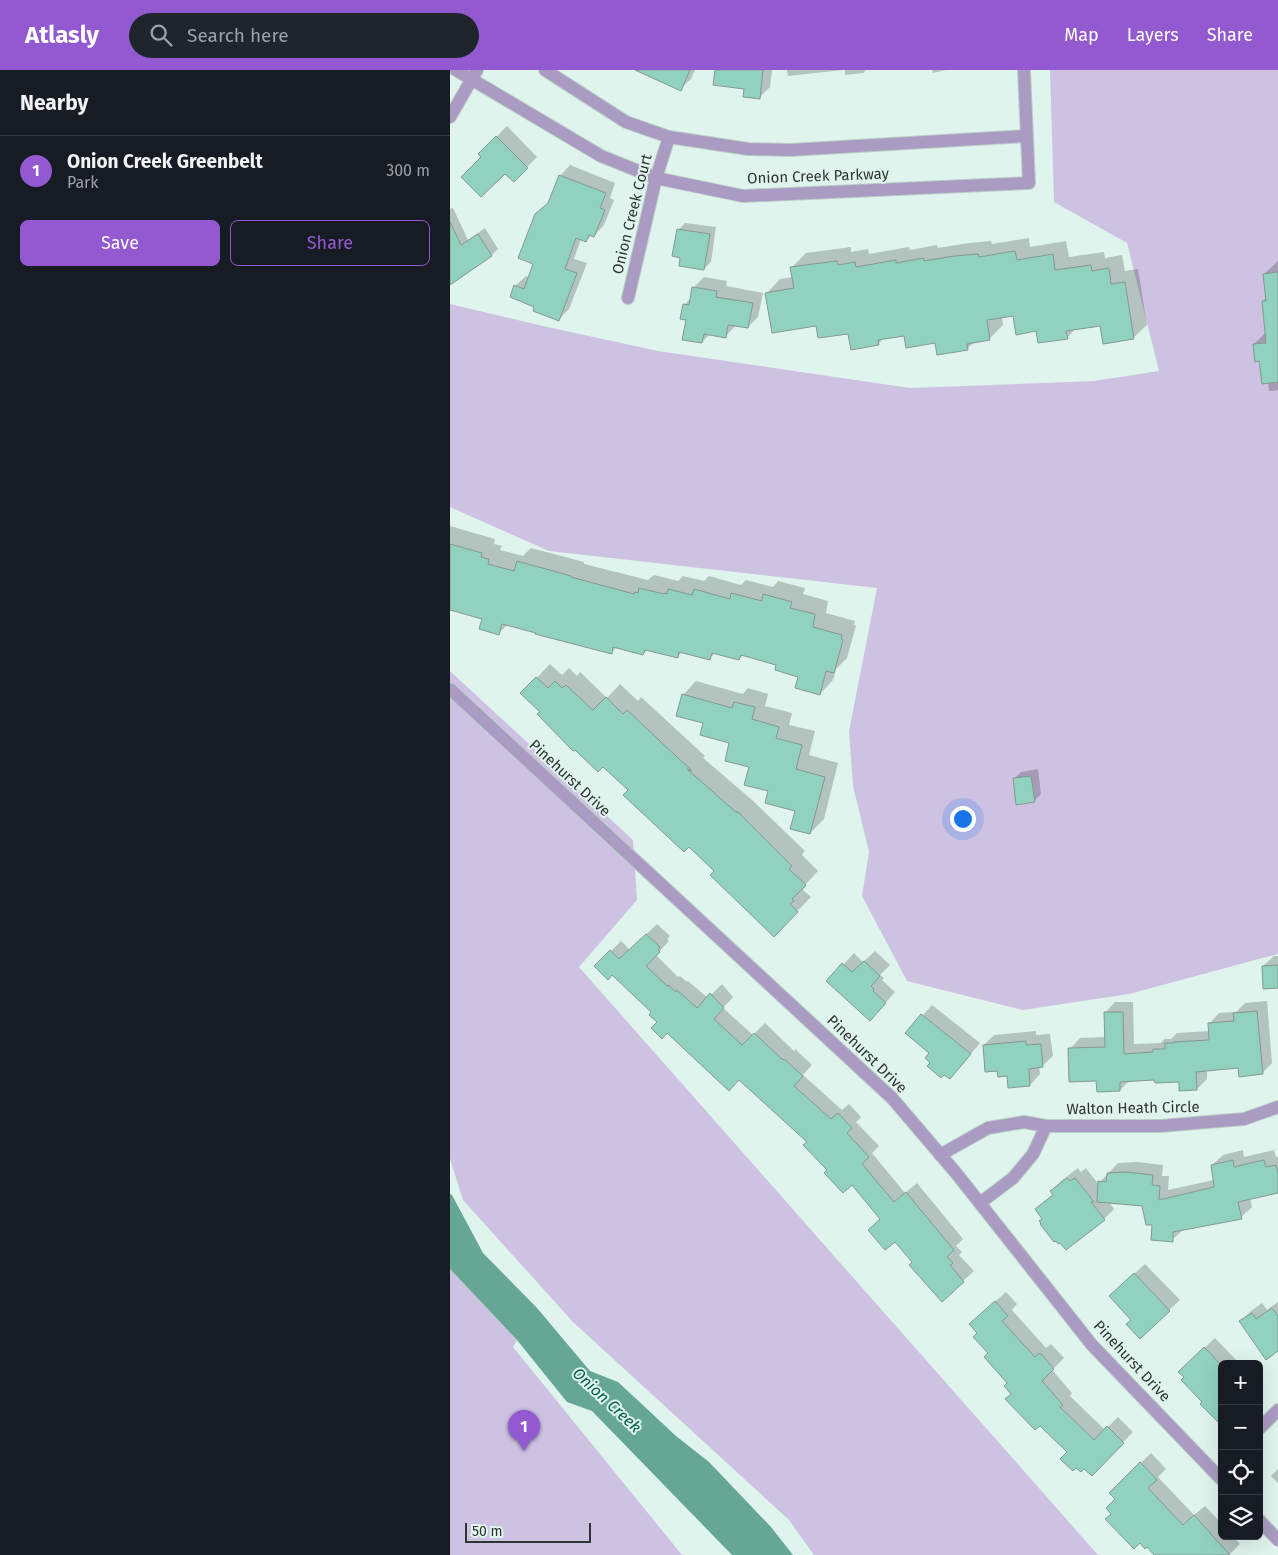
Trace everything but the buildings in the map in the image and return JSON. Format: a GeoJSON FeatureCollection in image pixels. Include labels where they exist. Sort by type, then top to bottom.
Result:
{"type":"FeatureCollection","features":[{"type":"Feature","properties":{"kind":"street","name":"Onion Creek Parkway"},"geometry":{"type":"LineString","coordinates":[[456,70],[474,75],[601,156],[656,178],[743,196],[1029,183],[1026,136],[790,150],[748,149],[669,137],[626,122],[545,70]]}},
{"type":"Feature","properties":{"kind":"street"},"geometry":{"type":"LineString","coordinates":[[1024,70],[1026,136]]}},
{"type":"Feature","properties":{"kind":"street"},"geometry":{"type":"LineString","coordinates":[[450,117],[474,75]]}},
{"type":"Feature","properties":{"kind":"street","name":"Onion Creek Court"},"geometry":{"type":"LineString","coordinates":[[628,298],[656,178],[669,137]]}},
{"type":"Feature","properties":{"kind":"street","name":"Pinehurst Drive"},"geometry":{"type":"LineString","coordinates":[[450,689],[892,1098],[980,1203],[1092,1345],[1218,1472]]}},
{"type":"Feature","properties":{"kind":"street","name":"Walton Heath Circle"},"geometry":{"type":"LineString","coordinates":[[940,1154],[988,1128],[1024,1122],[1046,1126],[1160,1126],[1244,1119],[1278,1107]]}},
{"type":"Feature","properties":{"kind":"street","name":"Walton Heath Circle"},"geometry":{"type":"LineString","coordinates":[[980,1203],[1013,1178],[1032,1154],[1046,1126]]}},
{"type":"Feature","properties":{"kind":"street"},"geometry":{"type":"LineString","coordinates":[[1263,1424],[1278,1410]]}},
{"type":"Feature","properties":{"kind":"street"},"geometry":{"type":"LineString","coordinates":[[1263,1524],[1278,1540]]}},
{"type":"Feature","properties":{"kind":"shaded area"},"geometry":{"type":"Polygon","coordinates":[[[1050,70],[1278,70],[1278,954],[1129,994],[1023,1010],[907,981],[862,896],[869,852],[853,786],[849,731],[877,588],[549,551],[450,507],[450,304],[658,351],[910,388],[1094,381],[1159,371],[1127,243],[1054,202],[1050,70]]]}},
{"type":"Feature","properties":{"kind":"shaded area"},"geometry":{"type":"Polygon","coordinates":[[[450,671],[633,840],[637,900],[579,967],[1098,1555],[814,1555],[789,1520],[573,1322],[463,1200],[450,1159],[450,671]]]}},
{"type":"Feature","properties":{"kind":"shaded area"},"geometry":{"type":"Polygon","coordinates":[[[450,1269],[517,1340],[513,1347],[682,1555],[450,1555],[450,1269]]]}},
{"type":"Feature","properties":{"kind":"water","name":"Onion Creek"},"geometry":{"type":"Polygon","coordinates":[[[450,1194],[483,1253],[537,1308],[590,1371],[618,1382],[676,1436],[709,1462],[771,1527],[793,1555],[732,1555],[592,1411],[567,1402],[517,1340],[450,1269],[450,1194]]]}},
{"type":"Feature","properties":{"kind":"place","name":"Onion Creek Greenbelt"},"geometry":{"type":"Point","coordinates":[524,1451]}}]}
